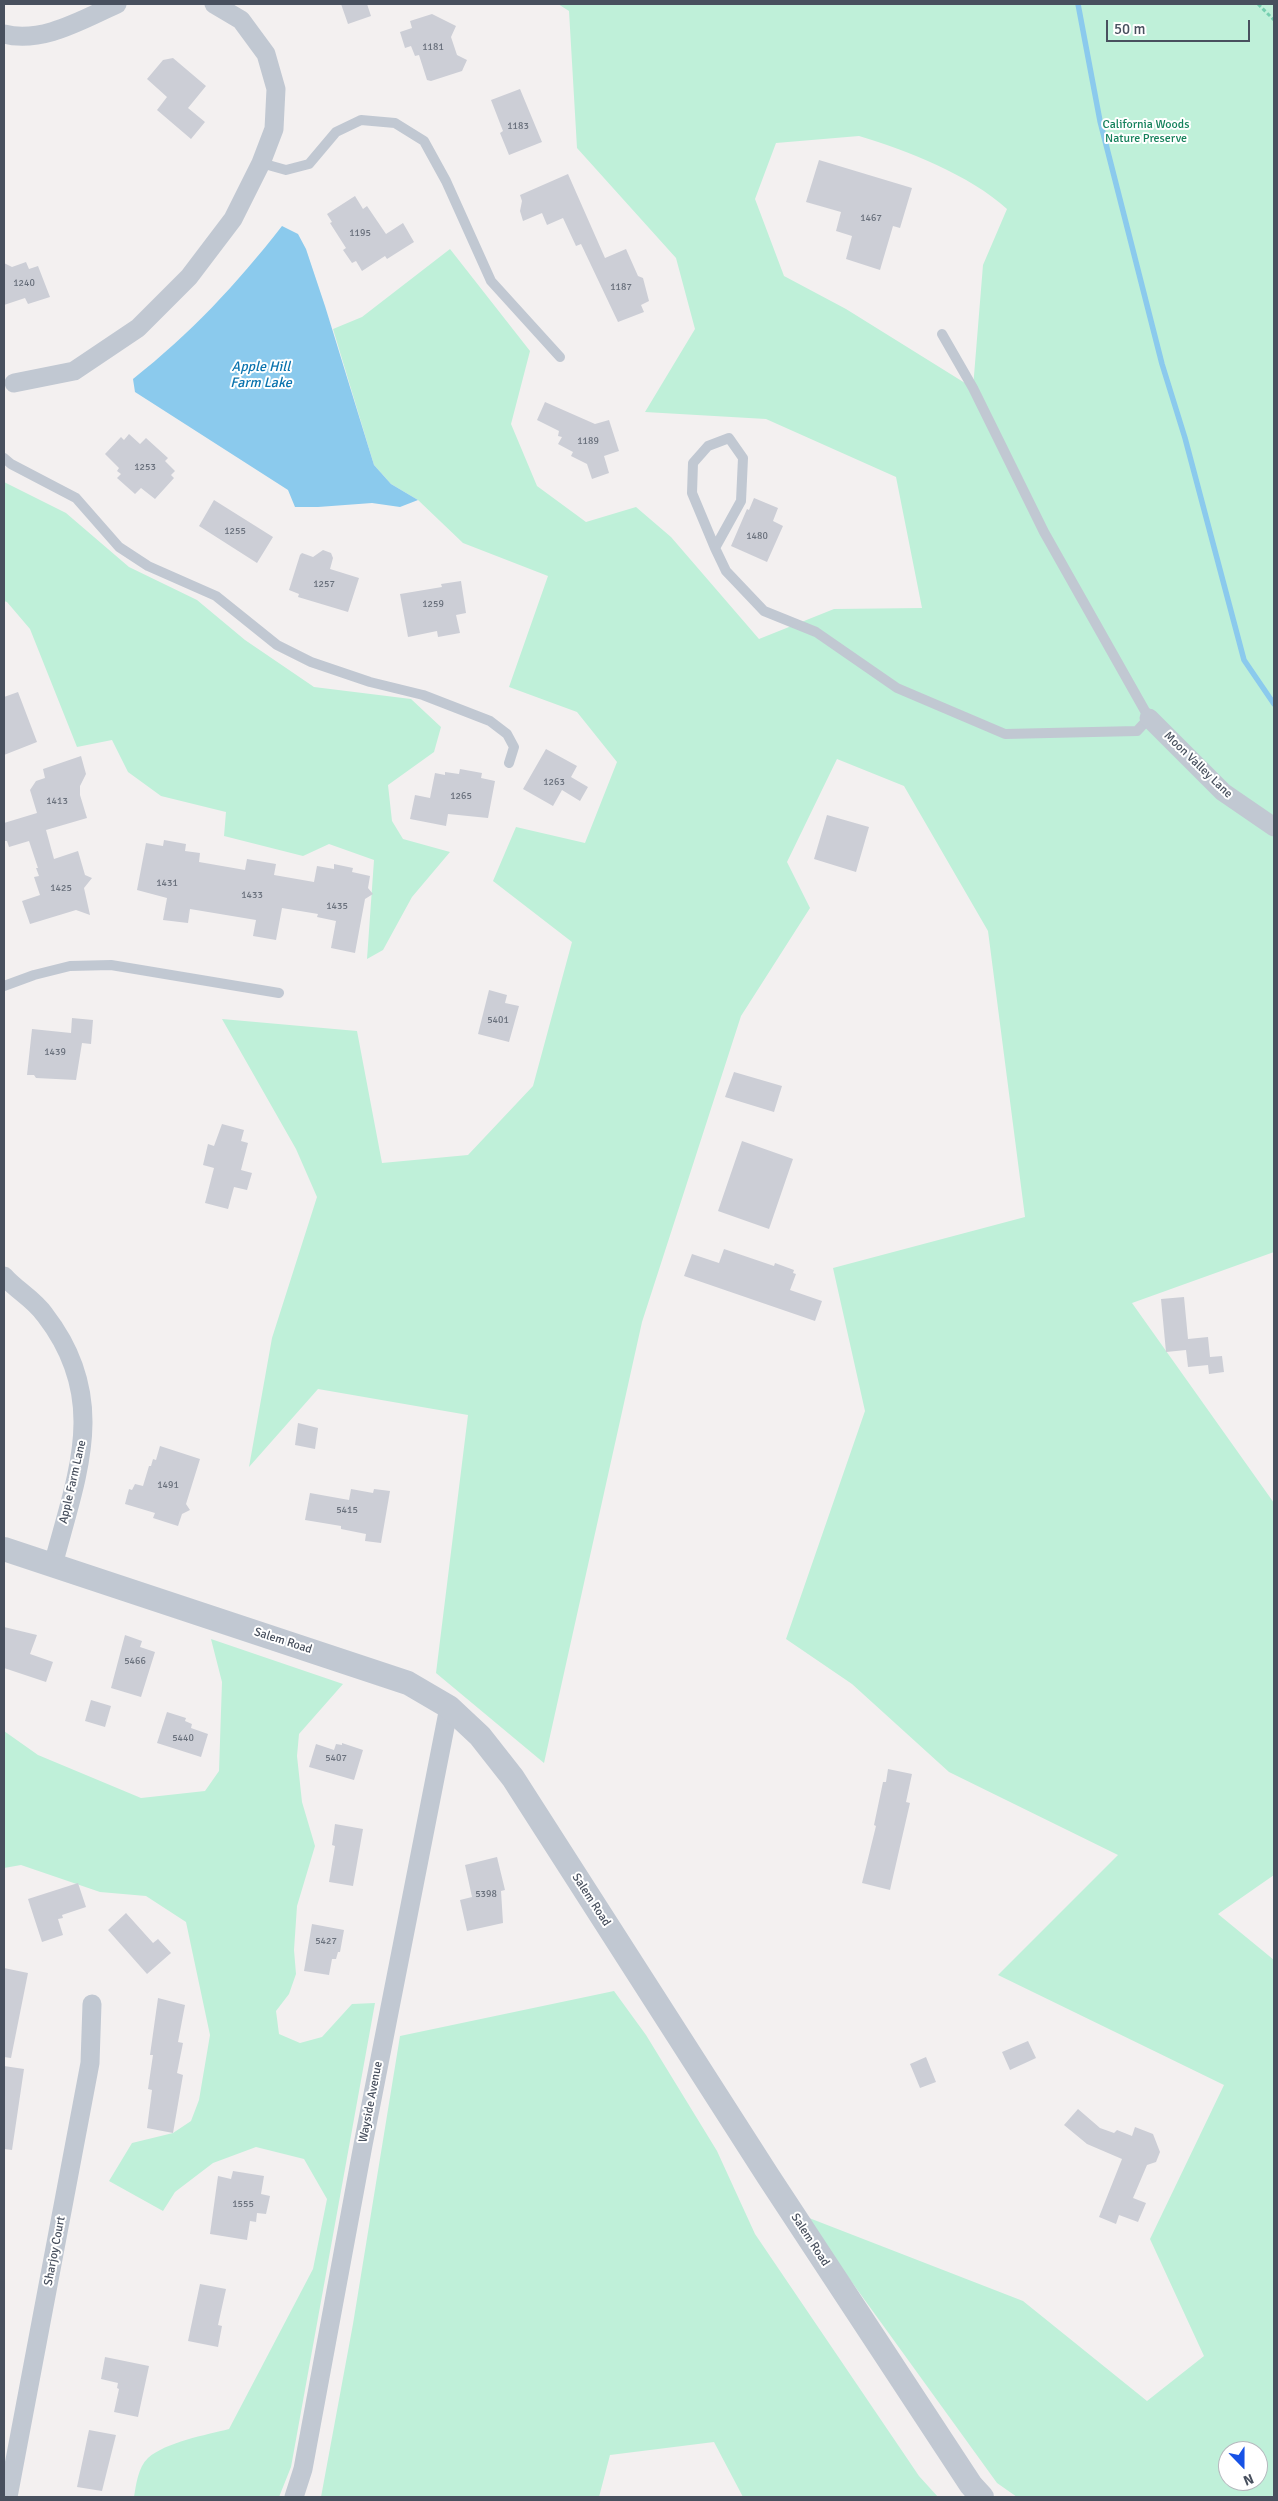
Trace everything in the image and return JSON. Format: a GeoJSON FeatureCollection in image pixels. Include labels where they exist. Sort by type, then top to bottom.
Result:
{"type":"FeatureCollection","features":[{"type":"Feature","properties":{"kind":"street"},"geometry":{"type":"LineString","coordinates":[[4,34],[12,36],[62,29],[117,4]]}},
{"type":"Feature","properties":{"kind":"street"},"geometry":{"type":"LineString","coordinates":[[7,385],[74,371],[138,328],[189,277],[233,219],[261,163],[274,130],[276,89],[266,54],[241,20],[214,4]]}},
{"type":"Feature","properties":{"kind":"street","name":"Moon Valley Lane"},"geometry":{"type":"LineString","coordinates":[[1149,718],[1223,792],[1274,827]]}},
{"type":"Feature","properties":{"kind":"street","name":"Apple Farm Lane"},"geometry":{"type":"LineString","coordinates":[[4,1276],[45,1314],[64,1342],[74,1366],[81,1391],[85,1422],[82,1452],[53,1565]]}},
{"type":"Feature","properties":{"kind":"street","name":"Salem Road"},"geometry":{"type":"LineString","coordinates":[[4,1548],[408,1683],[449,1707],[480,1736],[513,1778],[777,2190],[971,2485],[982,2497]]}},
{"type":"Feature","properties":{"kind":"street","name":"Wayside Avenue"},"geometry":{"type":"LineString","coordinates":[[294,2497],[303,2469],[361,2155],[449,1707]]}},
{"type":"Feature","properties":{"kind":"street","name":"Sharjoy Court"},"geometry":{"type":"LineString","coordinates":[[8,2497],[90,2063],[92,2004]]}},
{"type":"Feature","properties":{"kind":"lane"},"geometry":{"type":"LineString","coordinates":[[261,163],[286,170],[309,164],[336,132],[361,120],[395,123],[424,141],[446,181],[491,281],[560,357]]}},
{"type":"Feature","properties":{"kind":"lane"},"geometry":{"type":"LineString","coordinates":[[715,548],[741,501],[743,458],[729,438],[708,446],[693,463],[692,493],[715,548],[726,571],[764,611],[816,632],[897,688],[1005,734],[1137,731],[1149,718],[1044,532],[973,388],[942,334]]}},
{"type":"Feature","properties":{"kind":"lane"},"geometry":{"type":"LineString","coordinates":[[4,458],[11,464],[76,498],[119,547],[148,566],[216,596],[278,645],[320,665],[370,682],[423,695],[490,721],[507,734],[514,747],[509,763]]}},
{"type":"Feature","properties":{"kind":"lane"},"geometry":{"type":"LineString","coordinates":[[4,986],[34,975],[70,966],[111,965],[279,993]]}},
{"type":"Feature","properties":{"kind":"path"},"geometry":{"type":"LineString","coordinates":[[1258,4],[1274,20]]}},
{"type":"Feature","properties":{"kind":"green space","name":"California Woods Nature Preserve"},"geometry":{"type":"Polygon","coordinates":[[[558,4],[1274,4],[1274,1252],[1132,1303],[1274,1503],[1274,1875],[1218,1914],[1274,1960],[1274,2497],[1017,2497],[997,2483],[804,2216],[1023,2301],[1147,2401],[1204,2356],[1150,2239],[1224,2085],[998,1975],[1118,1855],[949,1772],[852,1684],[786,1639],[865,1411],[833,1268],[1025,1217],[988,931],[904,786],[837,759],[787,862],[810,908],[741,1016],[642,1322],[544,1763],[436,1673],[468,1415],[318,1389],[249,1467],[272,1338],[317,1197],[296,1149],[222,1019],[357,1031],[382,1163],[468,1155],[533,1086],[572,942],[493,881],[516,827],[585,843],[617,762],[577,712],[509,687],[548,576],[463,543],[418,500],[391,484],[374,465],[333,329],[362,317],[450,249],[530,351],[511,424],[537,486],[586,522],[636,507],[671,537],[759,639],[834,609],[922,608],[896,477],[766,419],[645,412],[695,329],[676,258],[577,148],[569,11],[558,4]],[[859,136],[776,143],[755,199],[784,276],[846,309],[973,388],[983,265],[1007,209],[975,185],[937,165],[859,136]]]}},
{"type":"Feature","properties":{"kind":"green space"},"geometry":{"type":"Polygon","coordinates":[[[4,482],[66,513],[129,567],[197,600],[245,640],[314,687],[411,699],[441,727],[434,752],[388,785],[392,821],[403,839],[450,852],[412,897],[383,950],[367,959],[374,860],[329,844],[303,856],[224,836],[226,812],[161,796],[128,772],[112,740],[77,747],[30,629],[7,602],[4,601],[4,482]]]}},
{"type":"Feature","properties":{"kind":"green space"},"geometry":{"type":"Polygon","coordinates":[[[211,1639],[343,1684],[299,1734],[297,1756],[302,1802],[315,1846],[297,1906],[294,1950],[296,1974],[289,1994],[276,2011],[279,2034],[300,2043],[322,2037],[352,2004],[375,2003],[291,2467],[279,2497],[134,2497],[142,2466],[156,2452],[175,2443],[229,2429],[313,2269],[327,2199],[304,2159],[256,2147],[213,2163],[175,2192],[163,2211],[109,2181],[132,2143],[173,2133],[191,2121],[199,2100],[210,2035],[186,1922],[146,1896],[100,1892],[21,1865],[4,1868],[4,1731],[38,1755],[141,1798],[205,1791],[219,1771],[222,1682],[211,1639]]]}},
{"type":"Feature","properties":{"kind":"green space"},"geometry":{"type":"Polygon","coordinates":[[[614,1991],[646,2035],[717,2151],[755,2234],[919,2476],[938,2497],[743,2497],[714,2442],[610,2455],[599,2497],[321,2497],[353,2324],[400,2036],[614,1991]]]}},
{"type":"Feature","properties":{"kind":"water","name":"Apple Hill Farm Lake"},"geometry":{"type":"Polygon","coordinates":[[[282,226],[298,234],[306,249],[374,465],[391,484],[418,500],[400,507],[372,503],[295,507],[288,490],[135,392],[133,379],[194,326],[230,288],[282,226]]]}},
{"type":"Feature","properties":{"kind":"building"},"geometry":{"type":"Polygon","coordinates":[[[341,4],[367,4],[371,16],[348,24],[341,4]]]}},
{"type":"Feature","properties":{"kind":"building"},"geometry":{"type":"Polygon","coordinates":[[[432,14],[456,26],[451,37],[457,55],[467,60],[462,71],[431,81],[427,80],[419,55],[415,56],[411,46],[405,48],[400,32],[412,28],[410,21],[432,14]]]}},
{"type":"Feature","properties":{"kind":"building"},"geometry":{"type":"Polygon","coordinates":[[[173,58],[206,86],[188,108],[205,122],[191,139],[157,110],[167,97],[147,79],[163,60],[173,58]]]}},
{"type":"Feature","properties":{"kind":"building"},"geometry":{"type":"Polygon","coordinates":[[[520,89],[542,142],[509,155],[500,133],[503,131],[491,100],[520,89]]]}},
{"type":"Feature","properties":{"kind":"building"},"geometry":{"type":"Polygon","coordinates":[[[819,160],[912,188],[900,228],[893,226],[880,270],[846,259],[852,236],[836,231],[841,212],[806,202],[819,160]]]}},
{"type":"Feature","properties":{"kind":"building"},"geometry":{"type":"Polygon","coordinates":[[[568,174],[605,258],[626,249],[638,276],[643,278],[649,301],[641,305],[644,312],[618,322],[581,244],[576,246],[563,218],[547,225],[542,213],[523,221],[520,211],[522,201],[520,195],[568,174]]]}},
{"type":"Feature","properties":{"kind":"building"},"geometry":{"type":"Polygon","coordinates":[[[355,196],[363,209],[367,206],[386,234],[403,223],[414,242],[387,259],[385,256],[362,271],[356,261],[352,263],[343,250],[346,248],[330,223],[332,222],[327,214],[355,196]]]}},
{"type":"Feature","properties":{"kind":"building"},"geometry":{"type":"Polygon","coordinates":[[[26,262],[29,269],[38,266],[50,297],[28,304],[25,298],[4,305],[4,263],[12,267],[26,262]]]}},
{"type":"Feature","properties":{"kind":"building"},"geometry":{"type":"Polygon","coordinates":[[[545,402],[595,424],[609,420],[619,451],[604,456],[609,473],[592,479],[587,464],[571,456],[573,452],[558,444],[562,437],[558,436],[559,431],[537,420],[545,402]]]}},
{"type":"Feature","properties":{"kind":"building"},"geometry":{"type":"Polygon","coordinates":[[[129,434],[140,444],[146,438],[168,458],[165,461],[175,471],[171,475],[174,478],[155,499],[141,488],[135,494],[117,478],[121,474],[117,471],[119,468],[105,454],[121,437],[124,440],[129,434]]]}},
{"type":"Feature","properties":{"kind":"building"},"geometry":{"type":"Polygon","coordinates":[[[754,498],[778,508],[773,521],[783,526],[767,562],[731,546],[747,509],[749,510],[754,498]]]}},
{"type":"Feature","properties":{"kind":"building"},"geometry":{"type":"Polygon","coordinates":[[[214,500],[273,537],[257,563],[199,526],[214,500]]]}},
{"type":"Feature","properties":{"kind":"building"},"geometry":{"type":"Polygon","coordinates":[[[323,550],[331,553],[333,558],[330,569],[359,578],[348,612],[298,597],[299,594],[289,590],[300,555],[302,553],[313,557],[323,550]]]}},
{"type":"Feature","properties":{"kind":"building"},"geometry":{"type":"Polygon","coordinates":[[[461,581],[466,613],[456,615],[460,633],[438,637],[437,631],[408,637],[400,594],[442,587],[441,584],[461,581]]]}},
{"type":"Feature","properties":{"kind":"building"},"geometry":{"type":"Polygon","coordinates":[[[18,692],[37,742],[4,755],[4,697],[18,692]]]}},
{"type":"Feature","properties":{"kind":"building"},"geometry":{"type":"Polygon","coordinates":[[[546,749],[577,766],[571,777],[588,787],[580,801],[562,790],[553,806],[523,789],[546,749]]]}},
{"type":"Feature","properties":{"kind":"building"},"geometry":{"type":"Polygon","coordinates":[[[81,756],[86,774],[80,786],[80,795],[87,818],[46,830],[54,859],[78,851],[85,875],[92,878],[84,888],[90,915],[76,910],[30,924],[22,901],[40,895],[34,877],[39,876],[36,868],[38,868],[29,841],[9,847],[7,841],[4,841],[4,823],[37,813],[30,790],[36,781],[45,778],[43,769],[81,756]]]}},
{"type":"Feature","properties":{"kind":"building"},"geometry":{"type":"Polygon","coordinates":[[[460,769],[482,773],[481,778],[495,781],[488,818],[448,814],[446,826],[410,819],[415,795],[430,798],[435,773],[445,775],[445,772],[459,774],[460,769]]]}},
{"type":"Feature","properties":{"kind":"building"},"geometry":{"type":"Polygon","coordinates":[[[827,815],[869,827],[856,872],[814,859],[827,815]]]}},
{"type":"Feature","properties":{"kind":"building"},"geometry":{"type":"Polygon","coordinates":[[[164,840],[186,844],[185,851],[200,853],[199,862],[245,870],[247,859],[276,864],[274,875],[314,882],[317,866],[334,869],[334,864],[353,868],[352,872],[370,876],[368,888],[373,894],[365,899],[355,953],[331,948],[336,921],[317,917],[318,914],[282,908],[276,940],[253,936],[256,920],[190,909],[188,923],[163,920],[167,898],[137,890],[146,843],[163,846],[164,840]]]}},
{"type":"Feature","properties":{"kind":"building"},"geometry":{"type":"Polygon","coordinates":[[[489,990],[507,995],[505,1003],[519,1006],[509,1042],[478,1034],[489,990]]]}},
{"type":"Feature","properties":{"kind":"building"},"geometry":{"type":"Polygon","coordinates":[[[72,1018],[93,1020],[91,1044],[82,1043],[76,1080],[36,1078],[34,1075],[27,1075],[32,1029],[71,1033],[72,1018]]]}},
{"type":"Feature","properties":{"kind":"building"},"geometry":{"type":"Polygon","coordinates":[[[734,1072],[782,1086],[774,1112],[725,1097],[734,1072]]]}},
{"type":"Feature","properties":{"kind":"building"},"geometry":{"type":"Polygon","coordinates":[[[222,1124],[244,1130],[241,1141],[248,1143],[241,1170],[252,1173],[247,1190],[234,1187],[228,1209],[205,1203],[214,1168],[203,1165],[208,1144],[214,1146],[222,1124]]]}},
{"type":"Feature","properties":{"kind":"building"},"geometry":{"type":"Polygon","coordinates":[[[742,1141],[793,1159],[769,1229],[718,1211],[742,1141]]]}},
{"type":"Feature","properties":{"kind":"building"},"geometry":{"type":"Polygon","coordinates":[[[724,1249],[774,1266],[775,1263],[794,1270],[793,1273],[796,1274],[790,1290],[822,1301],[815,1321],[684,1276],[692,1254],[719,1263],[724,1249]]]}},
{"type":"Feature","properties":{"kind":"building"},"geometry":{"type":"Polygon","coordinates":[[[1184,1297],[1188,1339],[1208,1337],[1210,1357],[1222,1356],[1224,1372],[1209,1374],[1208,1365],[1188,1367],[1186,1350],[1166,1352],[1161,1299],[1184,1297]]]}},
{"type":"Feature","properties":{"kind":"building"},"geometry":{"type":"Polygon","coordinates":[[[298,1423],[318,1428],[315,1449],[295,1445],[298,1423]]]}},
{"type":"Feature","properties":{"kind":"building"},"geometry":{"type":"Polygon","coordinates":[[[160,1446],[200,1459],[186,1504],[190,1510],[182,1514],[178,1526],[153,1518],[155,1513],[125,1504],[129,1489],[132,1490],[135,1484],[143,1486],[149,1466],[151,1466],[153,1459],[156,1460],[160,1446]]]}},
{"type":"Feature","properties":{"kind":"building"},"geometry":{"type":"Polygon","coordinates":[[[351,1489],[373,1493],[374,1489],[390,1491],[381,1543],[365,1541],[366,1534],[341,1529],[341,1526],[305,1520],[310,1493],[349,1500],[351,1489]]]}},
{"type":"Feature","properties":{"kind":"building"},"geometry":{"type":"Polygon","coordinates":[[[4,1627],[37,1635],[30,1654],[53,1662],[46,1682],[4,1668],[4,1627]]]}},
{"type":"Feature","properties":{"kind":"building"},"geometry":{"type":"Polygon","coordinates":[[[125,1635],[142,1641],[140,1647],[155,1652],[141,1697],[111,1688],[125,1635]]]}},
{"type":"Feature","properties":{"kind":"building"},"geometry":{"type":"Polygon","coordinates":[[[91,1700],[111,1706],[105,1727],[85,1721],[91,1700]]]}},
{"type":"Feature","properties":{"kind":"building"},"geometry":{"type":"Polygon","coordinates":[[[167,1712],[186,1718],[185,1721],[192,1724],[191,1728],[208,1734],[201,1757],[157,1743],[167,1712]]]}},
{"type":"Feature","properties":{"kind":"building"},"geometry":{"type":"Polygon","coordinates":[[[342,1743],[363,1750],[354,1780],[309,1767],[316,1744],[334,1750],[336,1744],[342,1745],[342,1743]]]}},
{"type":"Feature","properties":{"kind":"building"},"geometry":{"type":"Polygon","coordinates":[[[888,1769],[912,1774],[906,1802],[910,1803],[890,1890],[862,1883],[876,1826],[874,1825],[883,1782],[886,1782],[888,1769]]]}},
{"type":"Feature","properties":{"kind":"building"},"geometry":{"type":"Polygon","coordinates":[[[335,1824],[363,1829],[353,1886],[329,1882],[335,1846],[332,1845],[335,1824]]]}},
{"type":"Feature","properties":{"kind":"building"},"geometry":{"type":"Polygon","coordinates":[[[497,1857],[505,1890],[501,1891],[503,1923],[467,1931],[460,1900],[472,1897],[465,1865],[497,1857]]]}},
{"type":"Feature","properties":{"kind":"building"},"geometry":{"type":"Polygon","coordinates":[[[78,1883],[86,1907],[62,1915],[63,1918],[58,1919],[63,1935],[42,1942],[28,1899],[78,1883]]]}},
{"type":"Feature","properties":{"kind":"building"},"geometry":{"type":"Polygon","coordinates":[[[126,1913],[153,1943],[158,1939],[171,1953],[147,1974],[108,1930],[126,1913]]]}},
{"type":"Feature","properties":{"kind":"building"},"geometry":{"type":"Polygon","coordinates":[[[312,1924],[344,1930],[340,1952],[338,1952],[336,1959],[332,1959],[329,1975],[304,1971],[312,1924]]]}},
{"type":"Feature","properties":{"kind":"building"},"geometry":{"type":"Polygon","coordinates":[[[4,1968],[28,1973],[11,2058],[4,2057],[4,1968]]]}},
{"type":"Feature","properties":{"kind":"building"},"geometry":{"type":"Polygon","coordinates":[[[158,1998],[185,2005],[178,2042],[183,2043],[177,2073],[183,2075],[173,2133],[147,2128],[152,2090],[148,2089],[153,2055],[150,2055],[158,1998]]]}},
{"type":"Feature","properties":{"kind":"building"},"geometry":{"type":"Polygon","coordinates":[[[1028,2041],[1036,2058],[1010,2070],[1002,2052],[1028,2041]]]}},
{"type":"Feature","properties":{"kind":"building"},"geometry":{"type":"Polygon","coordinates":[[[926,2057],[936,2082],[920,2088],[910,2064],[926,2057]]]}},
{"type":"Feature","properties":{"kind":"building"},"geometry":{"type":"Polygon","coordinates":[[[4,2066],[24,2069],[12,2150],[4,2149],[4,2066]]]}},
{"type":"Feature","properties":{"kind":"building"},"geometry":{"type":"Polygon","coordinates":[[[1078,2109],[1100,2128],[1114,2133],[1117,2130],[1132,2136],[1135,2127],[1153,2134],[1160,2152],[1156,2162],[1147,2165],[1133,2198],[1146,2203],[1138,2222],[1119,2215],[1116,2224],[1099,2217],[1122,2159],[1087,2144],[1064,2125],[1078,2109]]]}},
{"type":"Feature","properties":{"kind":"building"},"geometry":{"type":"Polygon","coordinates":[[[233,2171],[264,2176],[261,2194],[270,2196],[266,2214],[257,2213],[256,2222],[250,2221],[247,2240],[210,2234],[218,2176],[231,2179],[233,2171]]]}},
{"type":"Feature","properties":{"kind":"building"},"geometry":{"type":"Polygon","coordinates":[[[200,2284],[226,2289],[218,2325],[222,2326],[218,2347],[188,2341],[200,2284]]]}},
{"type":"Feature","properties":{"kind":"building"},"geometry":{"type":"Polygon","coordinates":[[[105,2357],[149,2366],[138,2417],[114,2412],[119,2389],[117,2388],[118,2383],[101,2379],[105,2357]]]}},
{"type":"Feature","properties":{"kind":"building"},"geometry":{"type":"Polygon","coordinates":[[[89,2430],[116,2435],[102,2491],[77,2487],[89,2430]]]}},
{"type":"Feature","properties":{"kind":"waterway"},"geometry":{"type":"LineString","coordinates":[[1078,4],[1100,121],[1162,364],[1185,438],[1244,660],[1274,704]]}}]}
